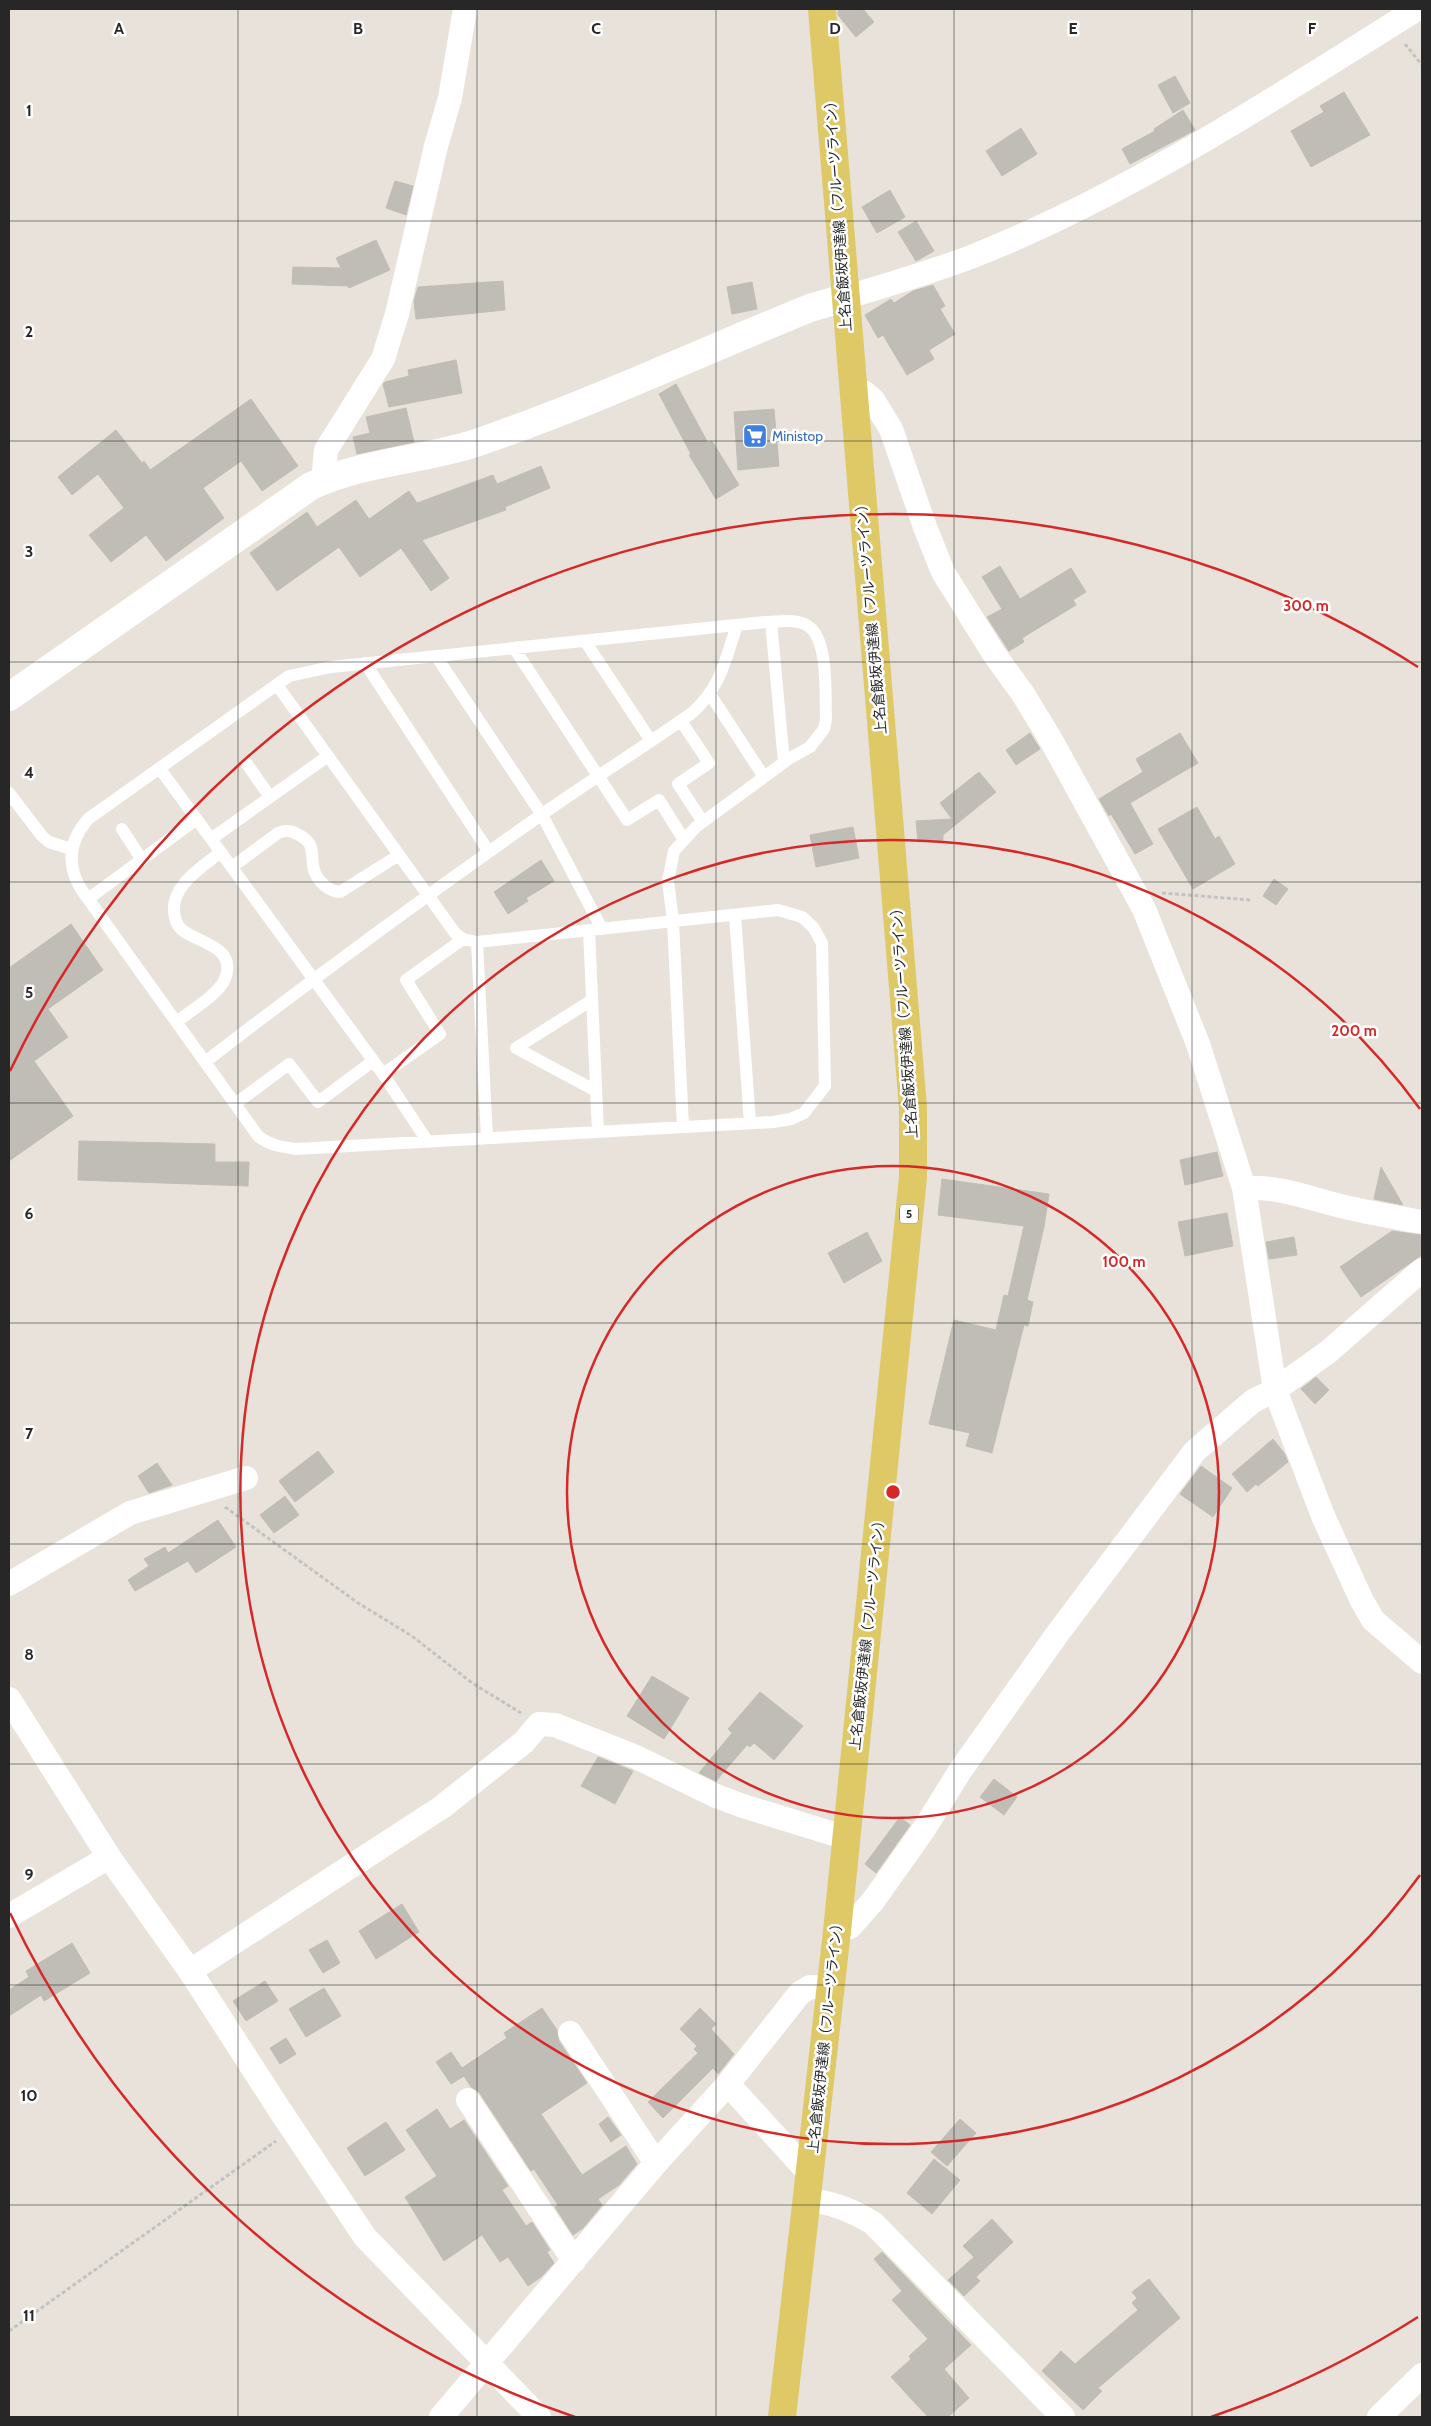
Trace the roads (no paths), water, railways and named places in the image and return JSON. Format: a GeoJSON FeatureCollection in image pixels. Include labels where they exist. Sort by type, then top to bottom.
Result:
{"type":"FeatureCollection","features":[{"type":"Feature","properties":{"kind":"main road","name":"上名倉飯坂伊達線（フルーツライン）"},"geometry":{"type":"LineString","coordinates":[[782,2417],[837,1931],[913,1177],[913,1108],[844,298],[822,9]]}},
{"type":"Feature","properties":{"kind":"street"},"geometry":{"type":"LineString","coordinates":[[323,481],[326,450],[383,359],[397,314],[436,146],[450,98],[466,9]]}},
{"type":"Feature","properties":{"kind":"street"},"geometry":{"type":"LineString","coordinates":[[9,697],[238,536],[323,481],[361,467],[455,450],[536,422],[810,308],[980,254],[1061,217],[1186,152],[1417,9]]}},
{"type":"Feature","properties":{"kind":"street"},"geometry":{"type":"LineString","coordinates":[[852,390],[865,393],[872,400],[891,429],[925,528],[943,572],[994,654],[1033,709],[1144,909],[1198,1044],[1244,1188],[1255,1247],[1275,1390],[1323,1516],[1362,1601],[1373,1620],[1422,1662]]}},
{"type":"Feature","properties":{"kind":"street"},"geometry":{"type":"LineString","coordinates":[[1244,1188],[1258,1187],[1283,1191],[1354,1210],[1422,1222]]}},
{"type":"Feature","properties":{"kind":"street"},"geometry":{"type":"LineString","coordinates":[[837,1931],[850,1927],[873,1901],[924,1829],[960,1771],[1058,1633],[1195,1451],[1253,1401],[1275,1390],[1328,1352],[1422,1270]]}},
{"type":"Feature","properties":{"kind":"street"},"geometry":{"type":"LineString","coordinates":[[9,1584],[130,1513],[246,1478]]}},
{"type":"Feature","properties":{"kind":"street"},"geometry":{"type":"LineString","coordinates":[[9,1699],[109,1857],[190,1971],[365,2237],[539,2417]]}},
{"type":"Feature","properties":{"kind":"street"},"geometry":{"type":"LineString","coordinates":[[190,1971],[442,1807],[524,1742],[539,1724],[555,1726],[636,1757],[716,1796],[846,1838]]}},
{"type":"Feature","properties":{"kind":"street"},"geometry":{"type":"LineString","coordinates":[[9,1916],[109,1857]]}},
{"type":"Feature","properties":{"kind":"street"},"geometry":{"type":"LineString","coordinates":[[441,2417],[656,2164],[728,2084],[800,1993],[810,1987],[830,1988]]}},
{"type":"Feature","properties":{"kind":"street"},"geometry":{"type":"LineString","coordinates":[[570,2033],[656,2164]]}},
{"type":"Feature","properties":{"kind":"street"},"geometry":{"type":"LineString","coordinates":[[728,2084],[808,2186],[826,2201],[844,2207],[873,2224],[1063,2417]]}},
{"type":"Feature","properties":{"kind":"street"},"geometry":{"type":"LineString","coordinates":[[468,2100],[574,2261]]}},
{"type":"Feature","properties":{"kind":"street"},"geometry":{"type":"LineString","coordinates":[[1379,2417],[1422,2375]]}},
{"type":"Feature","properties":{"kind":"lane"},"geometry":{"type":"LineString","coordinates":[[771,622],[784,762]]}},
{"type":"Feature","properties":{"kind":"lane"},"geometry":{"type":"LineString","coordinates":[[277,685],[455,933],[463,939],[477,942],[596,929],[673,921],[735,915],[778,910],[794,913],[813,927],[822,943],[825,1086],[804,1113],[791,1119],[750,1123],[683,1127],[598,1132],[487,1138],[428,1142],[296,1149],[280,1147],[264,1141],[258,1136],[88,899],[74,878],[71,849],[74,838],[88,819],[289,676],[309,670],[365,663],[737,625],[771,622],[793,622],[807,625],[820,641],[822,653],[826,720],[824,729],[810,747],[784,762],[704,822],[674,851],[669,868],[668,881],[673,921],[683,1127]]}},
{"type":"Feature","properties":{"kind":"lane"},"geometry":{"type":"LineString","coordinates":[[205,1062],[313,978],[428,895],[681,721],[705,701],[717,685],[737,625]]}},
{"type":"Feature","properties":{"kind":"lane"},"geometry":{"type":"LineString","coordinates":[[585,641],[651,741]]}},
{"type":"Feature","properties":{"kind":"lane"},"geometry":{"type":"LineString","coordinates":[[514,648],[627,820],[659,800],[684,840]]}},
{"type":"Feature","properties":{"kind":"lane"},"geometry":{"type":"LineString","coordinates":[[436,656],[542,815],[596,929],[592,1000],[598,1132]]}},
{"type":"Feature","properties":{"kind":"lane"},"geometry":{"type":"LineString","coordinates":[[365,663],[489,852]]}},
{"type":"Feature","properties":{"kind":"lane"},"geometry":{"type":"LineString","coordinates":[[710,694],[764,777]]}},
{"type":"Feature","properties":{"kind":"lane"},"geometry":{"type":"LineString","coordinates":[[681,721],[709,763],[678,784],[704,822]]}},
{"type":"Feature","properties":{"kind":"lane"},"geometry":{"type":"LineString","coordinates":[[211,839],[328,756]]}},
{"type":"Feature","properties":{"kind":"lane"},"geometry":{"type":"LineString","coordinates":[[247,764],[270,797]]}},
{"type":"Feature","properties":{"kind":"lane"},"geometry":{"type":"LineString","coordinates":[[160,769],[383,1074],[428,1142]]}},
{"type":"Feature","properties":{"kind":"lane"},"geometry":{"type":"LineString","coordinates":[[9,793],[42,836],[49,842],[71,849]]}},
{"type":"Feature","properties":{"kind":"lane"},"geometry":{"type":"LineString","coordinates":[[88,899],[197,819]]}},
{"type":"Feature","properties":{"kind":"lane"},"geometry":{"type":"LineString","coordinates":[[122,829],[142,860]]}},
{"type":"Feature","properties":{"kind":"lane"},"geometry":{"type":"LineString","coordinates":[[232,867],[278,833],[285,831],[294,832],[307,840],[311,847],[317,876],[330,890],[340,892],[399,855]]}},
{"type":"Feature","properties":{"kind":"lane"},"geometry":{"type":"LineString","coordinates":[[176,1022],[216,991],[225,978],[225,962],[219,951],[211,944],[185,932],[177,924],[174,911],[174,904],[182,886],[193,874],[221,852]]}},
{"type":"Feature","properties":{"kind":"lane"},"geometry":{"type":"LineString","coordinates":[[735,915],[750,1123]]}},
{"type":"Feature","properties":{"kind":"lane"},"geometry":{"type":"LineString","coordinates":[[383,1074],[440,1034],[406,980],[463,939]]}},
{"type":"Feature","properties":{"kind":"lane"},"geometry":{"type":"LineString","coordinates":[[477,942],[487,1138]]}},
{"type":"Feature","properties":{"kind":"lane"},"geometry":{"type":"LineString","coordinates":[[592,1000],[516,1048],[596,1091]]}},
{"type":"Feature","properties":{"kind":"lane"},"geometry":{"type":"LineString","coordinates":[[235,1104],[289,1064],[318,1102],[373,1061]]}},
{"type":"Feature","properties":{"kind":"place","name":"Ministop"},"geometry":{"type":"Point","coordinates":[755,436]}}]}
